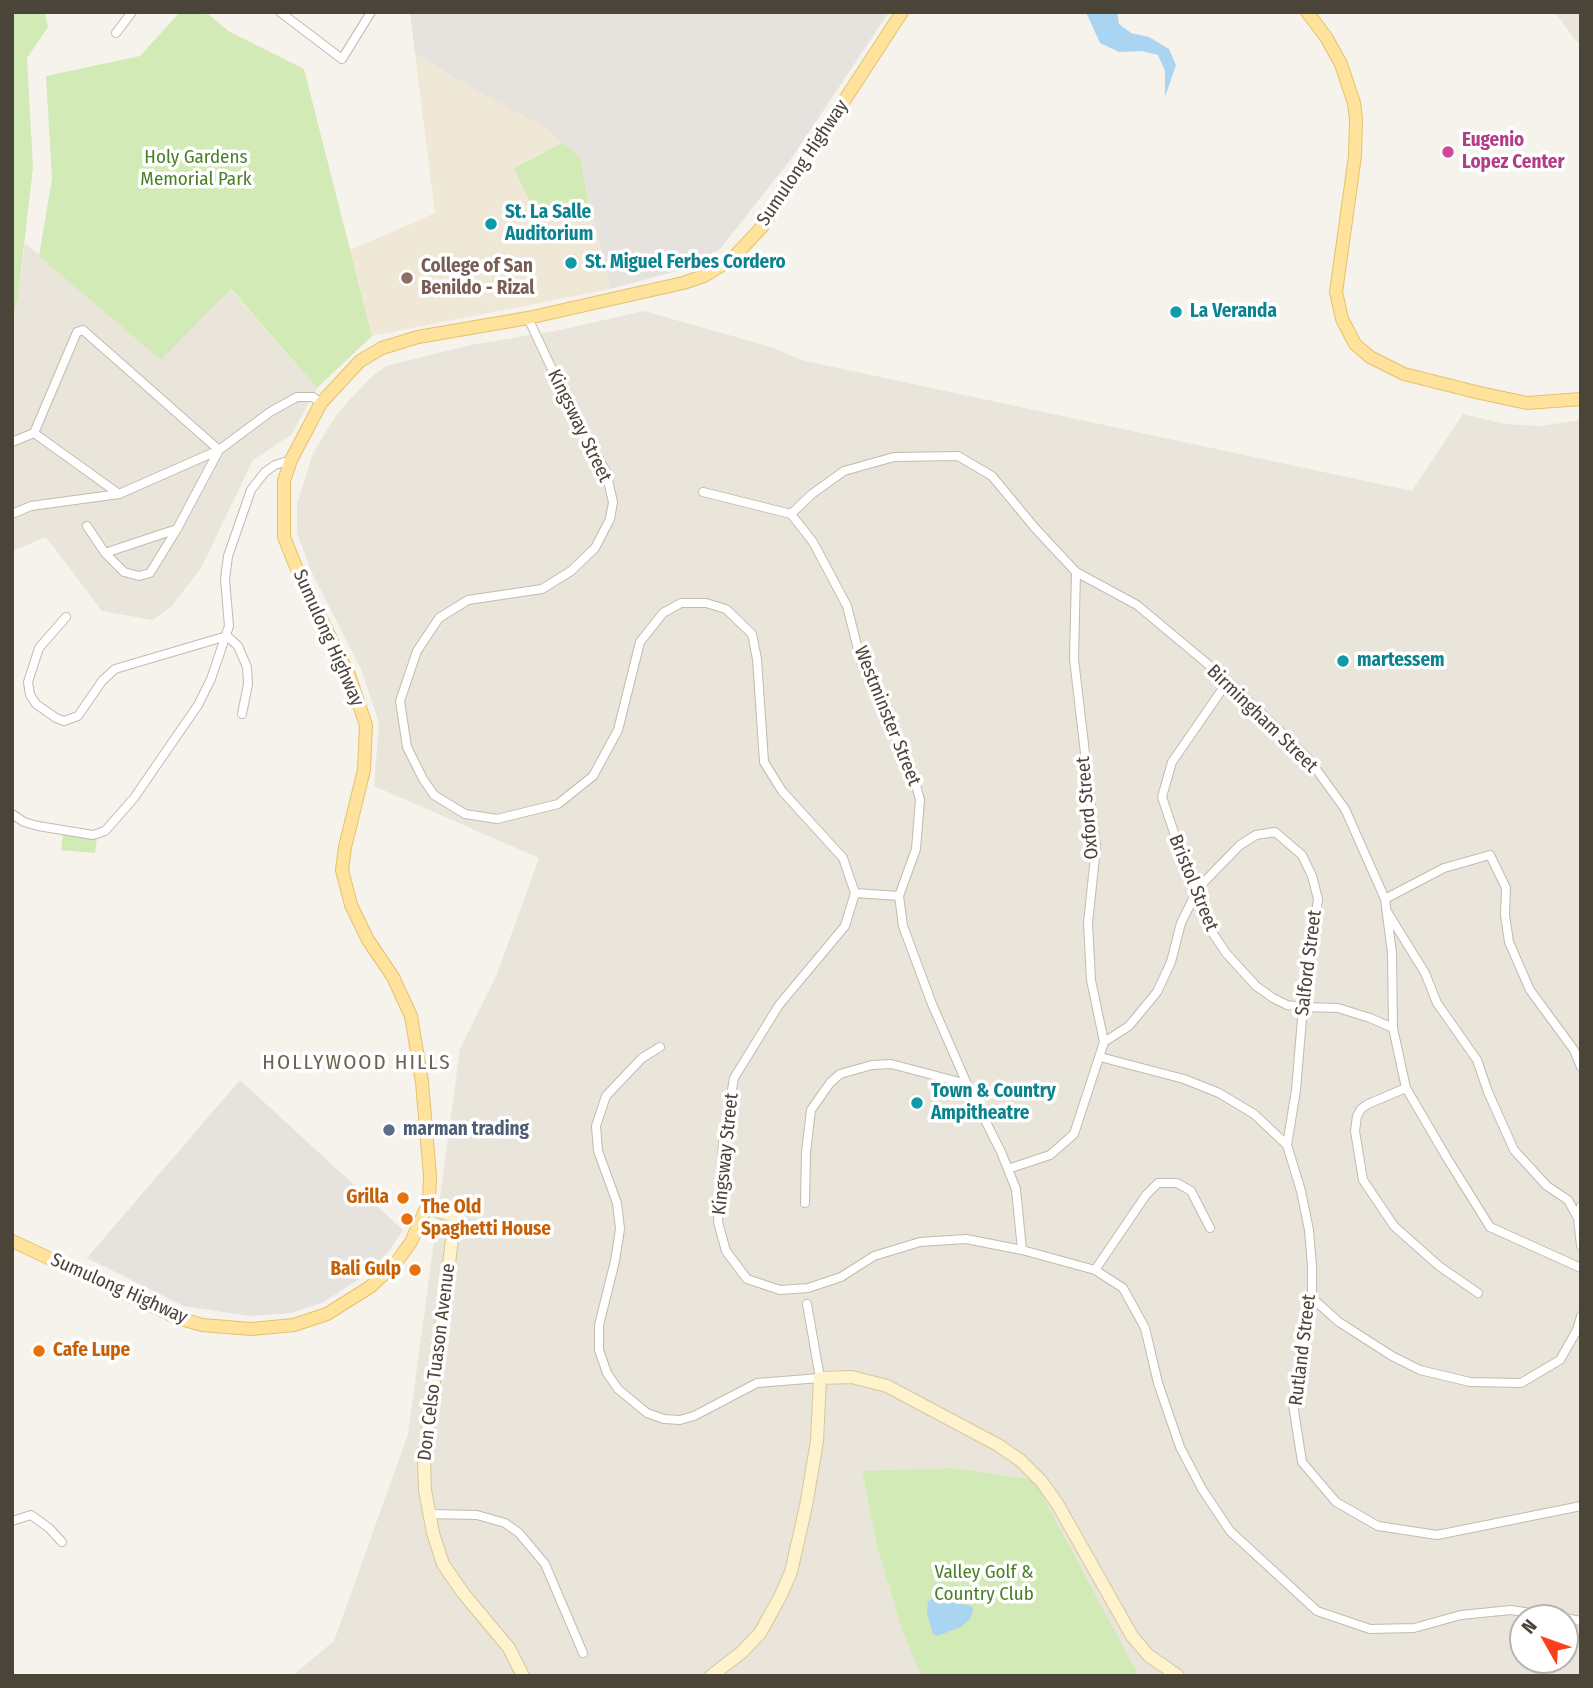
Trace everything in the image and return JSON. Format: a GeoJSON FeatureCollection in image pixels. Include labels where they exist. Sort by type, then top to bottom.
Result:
{"type":"FeatureCollection","features":[{"type":"Feature","properties":{"kind":"main road","name":"Sumulong Highway"},"geometry":{"type":"LineString","coordinates":[[12,1241],[178,1318],[202,1325],[251,1329],[294,1325],[327,1314],[370,1287],[395,1264],[411,1242],[427,1208],[430,1176],[422,1082],[411,1016],[393,976],[368,940],[351,905],[342,870],[364,770],[366,725],[349,676],[300,577],[285,537],[284,481],[291,460],[321,403],[360,361],[382,348],[441,333],[528,318],[683,283],[704,276],[732,259],[762,227],[902,12]]}},
{"type":"Feature","properties":{"kind":"main road"},"geometry":{"type":"LineString","coordinates":[[1307,12],[1326,37],[1341,64],[1354,103],[1355,156],[1336,292],[1342,319],[1355,344],[1370,357],[1404,374],[1455,387],[1527,402],[1581,399]]}},
{"type":"Feature","properties":{"kind":"street"},"geometry":{"type":"LineString","coordinates":[[116,33],[132,12]]}},
{"type":"Feature","properties":{"kind":"street"},"geometry":{"type":"LineString","coordinates":[[280,12],[342,60],[370,12]]}},
{"type":"Feature","properties":{"kind":"street","name":"Kingsway Street"},"geometry":{"type":"LineString","coordinates":[[528,318],[557,380],[606,472],[612,502],[610,519],[595,548],[571,571],[542,589],[468,600],[439,618],[417,651],[400,701],[407,747],[434,795],[465,814],[497,819],[558,804],[593,775],[618,730],[640,642],[663,613],[681,603],[706,603],[726,608],[752,634],[757,659],[764,762],[782,791],[844,858],[855,893],[845,926],[779,1005],[734,1078],[723,1143],[718,1222],[726,1251],[747,1279],[780,1290],[807,1288],[841,1277],[874,1256],[920,1242],[966,1239],[1022,1250],[1095,1270],[1123,1288],[1145,1328],[1158,1383],[1180,1447],[1202,1489],[1230,1531],[1317,1611],[1370,1629],[1414,1628],[1461,1615],[1509,1610]]}},
{"type":"Feature","properties":{"kind":"street"},"geometry":{"type":"LineString","coordinates":[[12,442],[33,433],[77,332],[83,330],[219,450]]}},
{"type":"Feature","properties":{"kind":"street"},"geometry":{"type":"LineString","coordinates":[[12,514],[31,506],[119,495],[219,450],[270,412],[297,397],[313,397],[321,403]]}},
{"type":"Feature","properties":{"kind":"street"},"geometry":{"type":"LineString","coordinates":[[33,433],[119,495]]}},
{"type":"Feature","properties":{"kind":"street"},"geometry":{"type":"LineString","coordinates":[[87,526],[105,553],[124,572],[139,576],[150,573],[219,450]]}},
{"type":"Feature","properties":{"kind":"street","name":"Birmingham Street"},"geometry":{"type":"LineString","coordinates":[[791,514],[811,494],[844,471],[894,457],[958,456],[992,476],[1076,572],[1136,605],[1228,681],[1308,758],[1345,809],[1385,899],[1392,953],[1393,1028],[1406,1088],[1490,1227],[1581,1268]]}},
{"type":"Feature","properties":{"kind":"street"},"geometry":{"type":"LineString","coordinates":[[12,814],[24,822],[64,832],[93,835],[105,831],[134,798],[198,705],[211,679],[227,636],[229,616],[226,568],[247,500],[265,472],[275,465],[291,460]]}},
{"type":"Feature","properties":{"kind":"street"},"geometry":{"type":"LineString","coordinates":[[703,492],[791,514]]}},
{"type":"Feature","properties":{"kind":"street","name":"Westminster Street"},"geometry":{"type":"LineString","coordinates":[[791,514],[813,542],[847,606],[862,665],[913,774],[920,800],[916,849],[899,896],[903,926],[967,1084],[1016,1189],[1022,1250]]}},
{"type":"Feature","properties":{"kind":"street"},"geometry":{"type":"LineString","coordinates":[[105,553],[177,528]]}},
{"type":"Feature","properties":{"kind":"street","name":"Oxford Street"},"geometry":{"type":"LineString","coordinates":[[1076,572],[1074,659],[1096,848],[1088,923],[1091,969],[1104,1042]]}},
{"type":"Feature","properties":{"kind":"street"},"geometry":{"type":"LineString","coordinates":[[66,617],[39,648],[28,682],[30,695],[36,704],[55,718],[64,721],[78,716],[102,681],[115,669],[227,636]]}},
{"type":"Feature","properties":{"kind":"street"},"geometry":{"type":"LineString","coordinates":[[227,636],[238,646],[247,667],[248,684],[242,714]]}},
{"type":"Feature","properties":{"kind":"street","name":"Bristol Street"},"geometry":{"type":"LineString","coordinates":[[1228,681],[1172,762],[1162,797],[1195,895],[1214,935],[1256,986],[1287,1005],[1338,1008],[1393,1028]]}},
{"type":"Feature","properties":{"kind":"street","name":"Salford Street"},"geometry":{"type":"LineString","coordinates":[[1104,1042],[1129,1026],[1157,992],[1171,962],[1181,923],[1204,882],[1240,845],[1256,835],[1275,832],[1302,855],[1312,876],[1318,899],[1287,1145]]}},
{"type":"Feature","properties":{"kind":"street"},"geometry":{"type":"LineString","coordinates":[[1385,899],[1444,868],[1490,856],[1506,888],[1508,942],[1531,990],[1574,1050],[1581,1067]]}},
{"type":"Feature","properties":{"kind":"street"},"geometry":{"type":"LineString","coordinates":[[855,893],[899,896]]}},
{"type":"Feature","properties":{"kind":"street"},"geometry":{"type":"LineString","coordinates":[[1387,912],[1426,973],[1437,1003],[1477,1060],[1514,1150],[1547,1186],[1567,1200],[1577,1218],[1581,1246]]}},
{"type":"Feature","properties":{"kind":"street"},"geometry":{"type":"LineString","coordinates":[[1008,1170],[1050,1155],[1074,1135],[1104,1042]]}},
{"type":"Feature","properties":{"kind":"street"},"geometry":{"type":"LineString","coordinates":[[660,1047],[642,1058],[606,1096],[596,1126],[598,1151],[617,1203],[620,1229],[599,1325],[599,1350],[607,1373],[625,1395],[648,1413],[664,1419],[680,1420],[694,1416],[757,1383],[852,1377],[887,1386],[998,1445],[1020,1460],[1042,1482],[1058,1505],[1132,1636],[1148,1655],[1178,1676]]}},
{"type":"Feature","properties":{"kind":"street","name":"Rutland Street"},"geometry":{"type":"LineString","coordinates":[[1100,1057],[1184,1079],[1219,1093],[1254,1114],[1287,1145],[1301,1191],[1308,1230],[1311,1298],[1302,1337],[1293,1404],[1302,1462],[1336,1502],[1378,1526],[1437,1535],[1581,1506]]}},
{"type":"Feature","properties":{"kind":"street"},"geometry":{"type":"LineString","coordinates":[[805,1203],[806,1152],[811,1110],[830,1083],[840,1074],[872,1065],[891,1064],[967,1084]]}},
{"type":"Feature","properties":{"kind":"street"},"geometry":{"type":"LineString","coordinates":[[1406,1088],[1368,1104],[1357,1116],[1355,1130],[1363,1180],[1394,1226],[1439,1266],[1478,1293]]}},
{"type":"Feature","properties":{"kind":"street"},"geometry":{"type":"LineString","coordinates":[[1095,1270],[1146,1195],[1158,1183],[1177,1183],[1191,1191],[1210,1228]]}},
{"type":"Feature","properties":{"kind":"street"},"geometry":{"type":"LineString","coordinates":[[1577,1218],[1581,1206]]}},
{"type":"Feature","properties":{"kind":"street","name":"Don Celso Tuason Avenue"},"geometry":{"type":"LineString","coordinates":[[427,1208],[455,1216],[424,1460],[429,1514],[443,1564],[463,1593],[509,1648],[523,1676]]}},
{"type":"Feature","properties":{"kind":"street"},"geometry":{"type":"LineString","coordinates":[[1311,1298],[1339,1322],[1392,1356],[1420,1370],[1469,1382],[1521,1383],[1560,1360],[1577,1330],[1581,1316]]}},
{"type":"Feature","properties":{"kind":"street"},"geometry":{"type":"LineString","coordinates":[[711,1676],[742,1652],[760,1633],[791,1573],[800,1542],[817,1441],[820,1378],[807,1304]]}},
{"type":"Feature","properties":{"kind":"street"},"geometry":{"type":"LineString","coordinates":[[429,1514],[477,1515],[505,1523],[519,1532],[545,1564],[583,1653]]}},
{"type":"Feature","properties":{"kind":"street"},"geometry":{"type":"LineString","coordinates":[[12,1521],[32,1515],[50,1528],[62,1542]]}},
{"type":"Feature","properties":{"kind":"shaded area"},"geometry":{"type":"Polygon","coordinates":[[[410,12],[889,12],[791,159],[720,249],[677,271],[610,289],[589,205],[470,87],[415,54],[410,12]]]}},
{"type":"Feature","properties":{"kind":"shaded area"},"geometry":{"type":"Polygon","coordinates":[[[1555,12],[1581,12],[1581,46],[1573,37],[1555,12]]]}},
{"type":"Feature","properties":{"kind":"shaded area"},"geometry":{"type":"Polygon","coordinates":[[[415,54],[545,127],[580,157],[610,289],[372,336],[350,250],[435,213],[415,54]]]}},
{"type":"Feature","properties":{"kind":"shaded area"},"geometry":{"type":"Polygon","coordinates":[[[25,243],[161,359],[230,289],[317,388],[292,434],[253,460],[201,568],[171,607],[153,620],[102,611],[46,537],[12,551],[12,321],[25,243]]]}},
{"type":"Feature","properties":{"kind":"shaded area"},"geometry":{"type":"Polygon","coordinates":[[[644,311],[771,347],[801,360],[1412,491],[1463,414],[1505,424],[1540,426],[1581,420],[1581,1676],[1139,1676],[1034,1481],[952,1468],[862,1472],[877,1547],[902,1630],[921,1676],[292,1676],[334,1641],[408,1434],[460,1049],[497,974],[539,858],[374,786],[379,723],[361,669],[312,573],[297,533],[297,504],[313,453],[337,414],[369,379],[386,366],[471,345],[555,331],[644,311]]]}},
{"type":"Feature","properties":{"kind":"shaded area"},"geometry":{"type":"Polygon","coordinates":[[[240,1080],[403,1230],[389,1251],[364,1276],[324,1302],[291,1313],[250,1316],[184,1306],[87,1258],[240,1080]]]}},
{"type":"Feature","properties":{"kind":"green space"},"geometry":{"type":"Polygon","coordinates":[[[12,12],[45,12],[48,27],[27,58],[33,167],[18,297],[12,321],[12,12]]]}},
{"type":"Feature","properties":{"kind":"green space","name":"Holy Gardens Memorial Park"},"geometry":{"type":"Polygon","coordinates":[[[180,12],[209,15],[230,32],[304,69],[372,336],[317,388],[231,289],[161,360],[39,256],[52,179],[46,76],[140,56],[180,12]]]}},
{"type":"Feature","properties":{"kind":"green space"},"geometry":{"type":"Polygon","coordinates":[[[563,143],[580,157],[589,205],[538,219],[514,168],[563,143]]]}},
{"type":"Feature","properties":{"kind":"green space"},"geometry":{"type":"Polygon","coordinates":[[[63,833],[97,837],[95,853],[61,850],[63,833]]]}},
{"type":"Feature","properties":{"kind":"green space","name":"Valley Golf & Country Club"},"geometry":{"type":"Polygon","coordinates":[[[952,1468],[1034,1480],[1139,1676],[921,1676],[902,1630],[877,1547],[862,1471],[952,1468]]]}},
{"type":"Feature","properties":{"kind":"water"},"geometry":{"type":"Polygon","coordinates":[[[1086,12],[1117,12],[1119,24],[1131,33],[1149,37],[1169,49],[1176,65],[1165,97],[1165,71],[1158,55],[1142,51],[1119,52],[1100,43],[1086,12]]]}},
{"type":"Feature","properties":{"kind":"water"},"geometry":{"type":"Polygon","coordinates":[[[935,1595],[949,1602],[972,1606],[970,1619],[961,1627],[933,1635],[927,1612],[928,1602],[935,1595]]]}},
{"type":"Feature","properties":{"kind":"place","name":"Eugenio Lopez Center"},"geometry":{"type":"Point","coordinates":[1448,152]}},
{"type":"Feature","properties":{"kind":"place","name":"St. La Salle Auditorium"},"geometry":{"type":"Point","coordinates":[491,224]}},
{"type":"Feature","properties":{"kind":"place","name":"St. Miguel Ferbes Cordero"},"geometry":{"type":"Point","coordinates":[571,263]}},
{"type":"Feature","properties":{"kind":"place","name":"College of San Benildo - Rizal"},"geometry":{"type":"Point","coordinates":[407,278]}},
{"type":"Feature","properties":{"kind":"place","name":"La Veranda"},"geometry":{"type":"Point","coordinates":[1176,312]}},
{"type":"Feature","properties":{"kind":"place","name":"martessem"},"geometry":{"type":"Point","coordinates":[1343,661]}},
{"type":"Feature","properties":{"kind":"place","name":"Town & Country Ampitheatre"},"geometry":{"type":"Point","coordinates":[917,1103]}},
{"type":"Feature","properties":{"kind":"place","name":"marman trading"},"geometry":{"type":"Point","coordinates":[389,1130]}},
{"type":"Feature","properties":{"kind":"place","name":"Grilla"},"geometry":{"type":"Point","coordinates":[403,1198]}},
{"type":"Feature","properties":{"kind":"place","name":"The Old Spaghetti House"},"geometry":{"type":"Point","coordinates":[407,1219]}},
{"type":"Feature","properties":{"kind":"place","name":"Bali Gulp"},"geometry":{"type":"Point","coordinates":[415,1270]}},
{"type":"Feature","properties":{"kind":"place","name":"Cafe Lupe"},"geometry":{"type":"Point","coordinates":[39,1351]}},
{"type":"Feature","properties":{"kind":"district","name":"HOLLYWOOD HILLS"},"geometry":{"type":"Point","coordinates":[357,1063]}}]}
